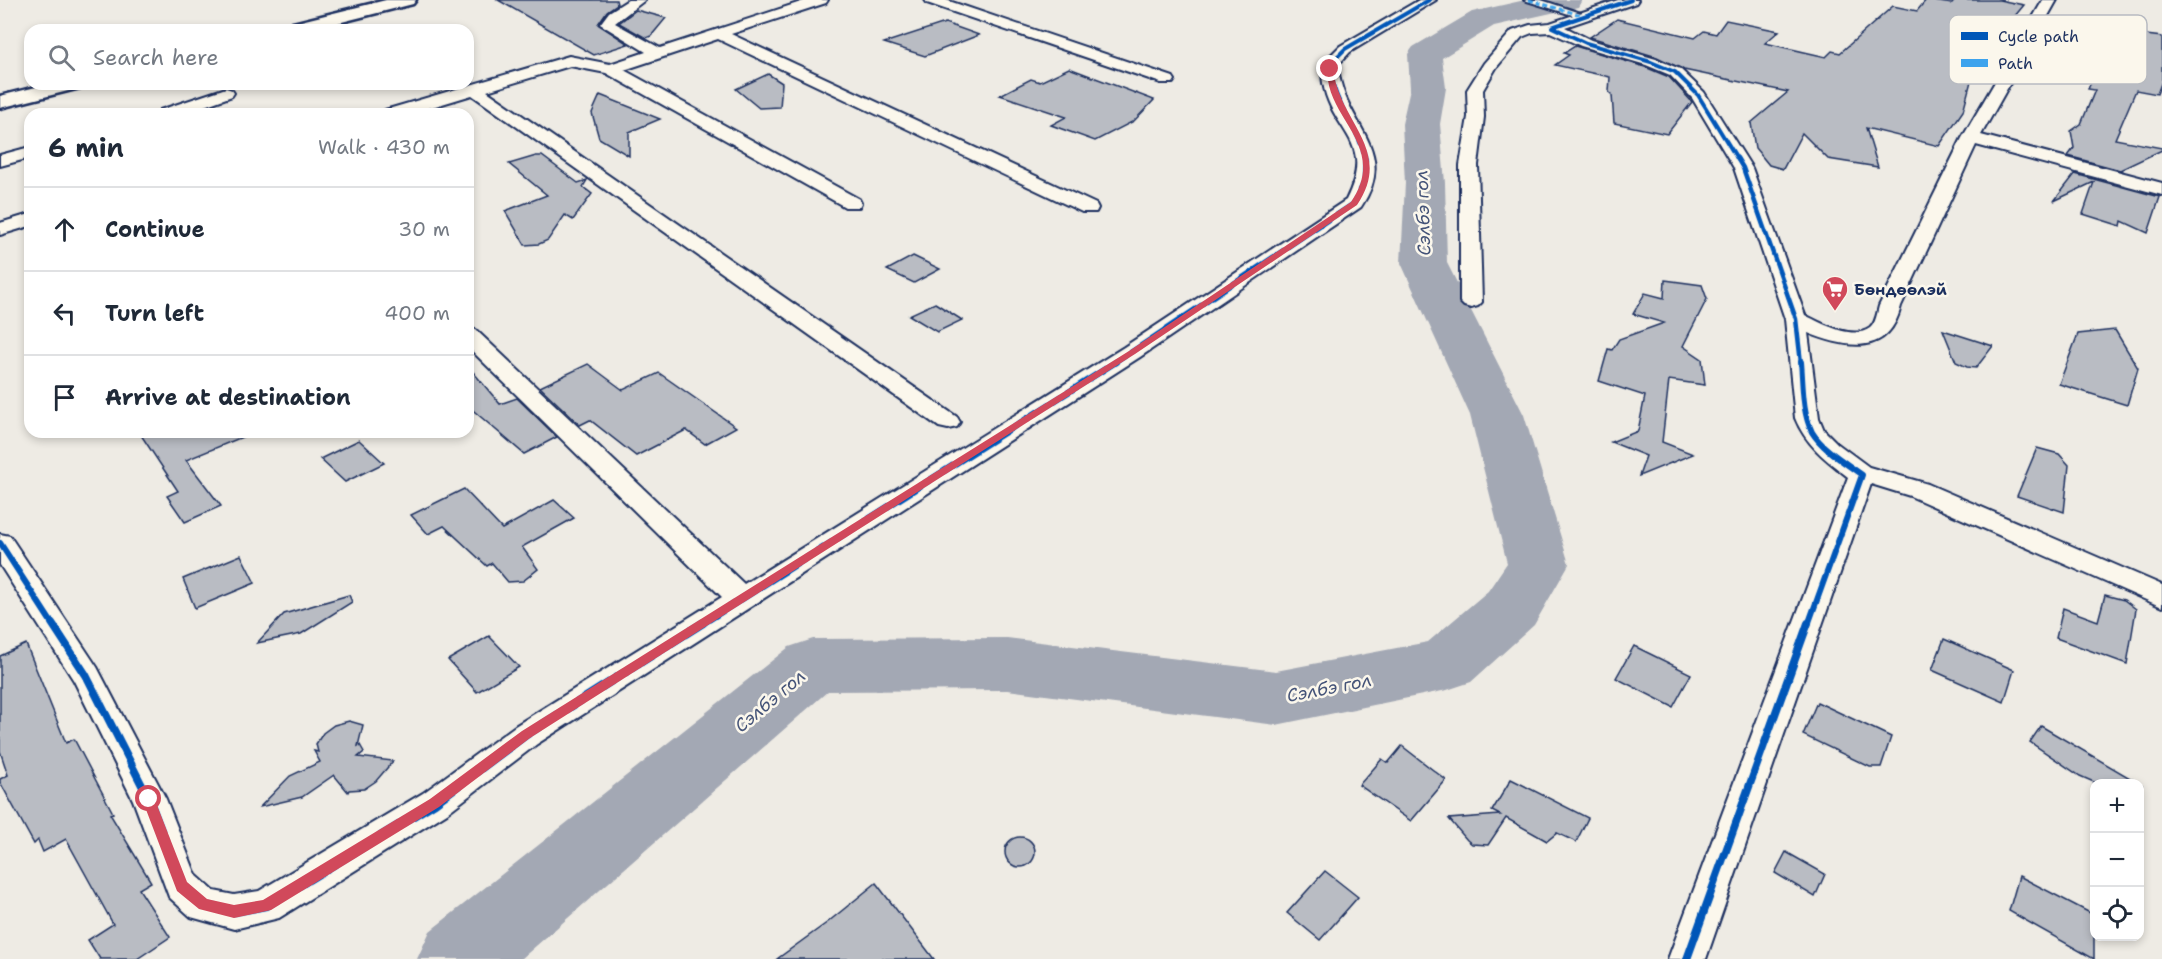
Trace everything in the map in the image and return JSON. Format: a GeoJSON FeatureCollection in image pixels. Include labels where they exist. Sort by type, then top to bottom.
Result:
{"type":"FeatureCollection","features":[{"type":"Feature","properties":{"kind":"main road"},"geometry":{"type":"LineString","coordinates":[[312,24],[407,0]]}},
{"type":"Feature","properties":{"kind":"main road"},"geometry":{"type":"LineString","coordinates":[[0,102],[49,90]]}},
{"type":"Feature","properties":{"kind":"street"},"geometry":{"type":"LineString","coordinates":[[638,0],[614,15],[607,24],[658,53]]}},
{"type":"Feature","properties":{"kind":"street"},"geometry":{"type":"LineString","coordinates":[[611,69],[821,0]]}},
{"type":"Feature","properties":{"kind":"street"},"geometry":{"type":"LineString","coordinates":[[932,0],[1167,80]]}},
{"type":"Feature","properties":{"kind":"street"},"geometry":{"type":"LineString","coordinates":[[0,543],[86,675],[149,799],[182,886],[204,904],[234,912],[266,906],[435,803],[526,735],[1132,352],[1354,203],[1364,189],[1368,164],[1362,145],[1341,107],[1331,82],[1330,64],[1345,49],[1429,0]]}},
{"type":"Feature","properties":{"kind":"street"},"geometry":{"type":"LineString","coordinates":[[1529,0],[1585,16]]}},
{"type":"Feature","properties":{"kind":"street"},"geometry":{"type":"LineString","coordinates":[[1471,302],[1469,165],[1476,117],[1475,90],[1489,66],[1517,34],[1530,29],[1552,27],[1632,0]]}},
{"type":"Feature","properties":{"kind":"street"},"geometry":{"type":"LineString","coordinates":[[2041,15],[2050,0]]}},
{"type":"Feature","properties":{"kind":"street"},"geometry":{"type":"LineString","coordinates":[[1552,27],[1586,43],[1651,62],[1675,72],[1698,95],[1743,168],[1796,319],[1807,418],[1813,433],[1829,450],[1862,475],[1879,477],[1919,490],[2162,597]]}},
{"type":"Feature","properties":{"kind":"street"},"geometry":{"type":"LineString","coordinates":[[717,33],[1089,208]]}},
{"type":"Feature","properties":{"kind":"street"},"geometry":{"type":"LineString","coordinates":[[474,89],[570,62],[611,69],[852,203]]}},
{"type":"Feature","properties":{"kind":"street"},"geometry":{"type":"LineString","coordinates":[[1796,319],[1839,338],[1857,340],[1878,333],[1889,318],[1890,306],[1971,138],[2002,84]]}},
{"type":"Feature","properties":{"kind":"street"},"geometry":{"type":"LineString","coordinates":[[474,89],[948,422]]}},
{"type":"Feature","properties":{"kind":"street"},"geometry":{"type":"LineString","coordinates":[[411,108],[471,90]]}},
{"type":"Feature","properties":{"kind":"street"},"geometry":{"type":"LineString","coordinates":[[183,108],[226,93]]}},
{"type":"Feature","properties":{"kind":"street"},"geometry":{"type":"LineString","coordinates":[[1971,138],[2162,189]]}},
{"type":"Feature","properties":{"kind":"street"},"geometry":{"type":"LineString","coordinates":[[0,161],[24,154]]}},
{"type":"Feature","properties":{"kind":"street"},"geometry":{"type":"LineString","coordinates":[[0,229],[24,222]]}},
{"type":"Feature","properties":{"kind":"street"},"geometry":{"type":"LineString","coordinates":[[474,341],[742,599]]}},
{"type":"Feature","properties":{"kind":"street"},"geometry":{"type":"LineString","coordinates":[[1687,959],[1862,475]]}},
{"type":"Feature","properties":{"kind":"building"},"geometry":{"type":"Polygon","coordinates":[[[498,0],[616,0],[617,4],[607,11],[598,24],[628,44],[594,55],[498,0]]]}},
{"type":"Feature","properties":{"kind":"building"},"geometry":{"type":"Polygon","coordinates":[[[1926,0],[1952,4],[1955,0],[1999,0],[2024,5],[2016,15],[1949,15],[1949,84],[1970,84],[1963,111],[1939,146],[1866,128],[1878,167],[1828,159],[1802,133],[1783,169],[1769,165],[1755,148],[1751,123],[1788,92],[1684,70],[1657,57],[1590,37],[1617,19],[1695,38],[1704,31],[1716,34],[1726,20],[1779,31],[1765,43],[1826,57],[1832,51],[1840,53],[1893,6],[1917,11],[1926,0]]]}},
{"type":"Feature","properties":{"kind":"building"},"geometry":{"type":"Polygon","coordinates":[[[636,10],[666,18],[651,36],[646,38],[619,23],[636,10]]]}},
{"type":"Feature","properties":{"kind":"building"},"geometry":{"type":"Polygon","coordinates":[[[945,23],[979,35],[925,56],[884,43],[945,23]]]}},
{"type":"Feature","properties":{"kind":"building"},"geometry":{"type":"Polygon","coordinates":[[[2147,35],[2162,37],[2162,81],[2157,94],[2136,90],[2115,139],[2162,148],[2162,150],[2120,170],[2068,156],[2074,148],[2071,131],[2081,124],[2095,90],[2088,89],[2090,84],[2147,84],[2147,35]]]}},
{"type":"Feature","properties":{"kind":"building"},"geometry":{"type":"Polygon","coordinates":[[[1575,46],[1645,67],[1669,77],[1692,102],[1667,134],[1614,123],[1612,95],[1609,92],[1610,77],[1555,65],[1569,55],[1564,53],[1575,46]]]}},
{"type":"Feature","properties":{"kind":"building"},"geometry":{"type":"Polygon","coordinates":[[[1069,68],[1154,100],[1134,121],[1095,141],[1051,125],[1066,117],[1000,95],[1031,79],[1040,82],[1069,68]]]}},
{"type":"Feature","properties":{"kind":"building"},"geometry":{"type":"Polygon","coordinates":[[[768,74],[782,83],[780,107],[759,108],[736,89],[768,74]]]}},
{"type":"Feature","properties":{"kind":"building"},"geometry":{"type":"Polygon","coordinates":[[[600,95],[660,119],[629,132],[629,156],[599,138],[592,113],[600,95]]]}},
{"type":"Feature","properties":{"kind":"building"},"geometry":{"type":"Polygon","coordinates":[[[542,156],[578,183],[587,180],[583,187],[592,194],[573,220],[565,215],[548,240],[539,244],[525,245],[505,211],[547,195],[509,164],[542,156]]]}},
{"type":"Feature","properties":{"kind":"building"},"geometry":{"type":"Polygon","coordinates":[[[2075,174],[2160,197],[2148,233],[2122,221],[2121,226],[2083,214],[2094,182],[2054,201],[2075,174]]]}},
{"type":"Feature","properties":{"kind":"building"},"geometry":{"type":"Polygon","coordinates":[[[913,256],[940,269],[914,283],[887,270],[913,256]]]}},
{"type":"Feature","properties":{"kind":"building"},"geometry":{"type":"Polygon","coordinates":[[[1665,280],[1702,285],[1707,299],[1683,346],[1702,359],[1705,385],[1669,380],[1662,442],[1693,454],[1639,476],[1646,456],[1611,442],[1638,431],[1645,396],[1599,381],[1608,349],[1612,350],[1619,339],[1664,323],[1633,314],[1645,293],[1664,298],[1665,280]]]}},
{"type":"Feature","properties":{"kind":"building"},"geometry":{"type":"Polygon","coordinates":[[[935,303],[962,320],[937,332],[909,315],[935,303]]]}},
{"type":"Feature","properties":{"kind":"building"},"geometry":{"type":"Polygon","coordinates":[[[1943,330],[1993,346],[1976,368],[1967,367],[1956,362],[1943,330]]]}},
{"type":"Feature","properties":{"kind":"building"},"geometry":{"type":"Polygon","coordinates":[[[2115,330],[2138,368],[2127,405],[2059,384],[2078,334],[2115,330]]]}},
{"type":"Feature","properties":{"kind":"building"},"geometry":{"type":"Polygon","coordinates":[[[588,364],[623,390],[659,373],[736,427],[705,444],[686,430],[636,456],[590,420],[580,425],[540,387],[588,364]]]}},
{"type":"Feature","properties":{"kind":"building"},"geometry":{"type":"Polygon","coordinates":[[[474,373],[500,404],[517,398],[557,437],[524,454],[474,411],[474,373]]]}},
{"type":"Feature","properties":{"kind":"building"},"geometry":{"type":"Polygon","coordinates":[[[143,438],[240,438],[186,460],[221,506],[185,522],[167,496],[178,491],[143,438]]]}},
{"type":"Feature","properties":{"kind":"building"},"geometry":{"type":"Polygon","coordinates":[[[359,440],[384,463],[345,482],[320,459],[359,440]]]}},
{"type":"Feature","properties":{"kind":"building"},"geometry":{"type":"Polygon","coordinates":[[[2037,448],[2059,454],[2069,465],[2064,512],[2017,496],[2037,448]]]}},
{"type":"Feature","properties":{"kind":"building"},"geometry":{"type":"Polygon","coordinates":[[[464,489],[502,529],[554,500],[574,518],[522,547],[538,569],[523,581],[508,582],[492,563],[487,566],[444,526],[428,534],[411,515],[464,489]]]}},
{"type":"Feature","properties":{"kind":"building"},"geometry":{"type":"Polygon","coordinates":[[[241,555],[255,583],[195,608],[183,579],[241,555]]]}},
{"type":"Feature","properties":{"kind":"building"},"geometry":{"type":"Polygon","coordinates":[[[349,595],[352,602],[301,634],[257,643],[284,614],[349,595]]]}},
{"type":"Feature","properties":{"kind":"building"},"geometry":{"type":"Polygon","coordinates":[[[2105,595],[2124,600],[2136,609],[2127,664],[2056,638],[2063,608],[2098,621],[2105,595]]]}},
{"type":"Feature","properties":{"kind":"building"},"geometry":{"type":"Polygon","coordinates":[[[489,636],[519,667],[477,692],[448,660],[489,636]]]}},
{"type":"Feature","properties":{"kind":"building"},"geometry":{"type":"Polygon","coordinates":[[[1944,639],[2014,670],[2004,702],[1932,670],[1944,639]]]}},
{"type":"Feature","properties":{"kind":"building"},"geometry":{"type":"Polygon","coordinates":[[[26,644],[66,743],[74,739],[113,813],[110,814],[151,882],[139,889],[170,937],[137,959],[100,959],[88,940],[113,924],[66,839],[43,852],[38,840],[34,844],[0,782],[0,779],[8,775],[0,751],[0,656],[26,644]]]}},
{"type":"Feature","properties":{"kind":"building"},"geometry":{"type":"Polygon","coordinates":[[[1634,646],[1691,674],[1673,707],[1616,678],[1634,646]]]}},
{"type":"Feature","properties":{"kind":"building"},"geometry":{"type":"Polygon","coordinates":[[[1817,702],[1891,737],[1881,767],[1870,767],[1803,735],[1817,702]]]}},
{"type":"Feature","properties":{"kind":"building"},"geometry":{"type":"Polygon","coordinates":[[[349,721],[363,725],[358,746],[360,745],[364,752],[358,757],[393,761],[376,781],[364,789],[348,792],[334,775],[302,797],[260,807],[290,776],[320,762],[314,751],[318,752],[316,744],[323,733],[334,725],[349,721]]]}},
{"type":"Feature","properties":{"kind":"building"},"geometry":{"type":"Polygon","coordinates":[[[2041,726],[2132,779],[2090,780],[2030,742],[2041,726]]]}},
{"type":"Feature","properties":{"kind":"building"},"geometry":{"type":"Polygon","coordinates":[[[1402,746],[1446,780],[1411,821],[1359,785],[1382,759],[1388,763],[1402,746]]]}},
{"type":"Feature","properties":{"kind":"building"},"geometry":{"type":"Polygon","coordinates":[[[1511,779],[1588,818],[1576,842],[1557,833],[1547,841],[1506,818],[1488,845],[1472,844],[1467,840],[1449,819],[1500,815],[1492,811],[1511,779]]]}},
{"type":"Feature","properties":{"kind":"building"},"geometry":{"type":"Polygon","coordinates":[[[1020,837],[1031,841],[1035,852],[1031,863],[1020,867],[1009,863],[1005,852],[1009,841],[1020,837]]]}},
{"type":"Feature","properties":{"kind":"building"},"geometry":{"type":"Polygon","coordinates":[[[1786,852],[1825,874],[1815,897],[1775,873],[1786,852]]]}},
{"type":"Feature","properties":{"kind":"building"},"geometry":{"type":"Polygon","coordinates":[[[1325,871],[1358,897],[1320,940],[1287,913],[1325,871]]]}},
{"type":"Feature","properties":{"kind":"building"},"geometry":{"type":"Polygon","coordinates":[[[2019,876],[2090,913],[2090,941],[2094,941],[2094,959],[2009,911],[2019,876]]]}},
{"type":"Feature","properties":{"kind":"building"},"geometry":{"type":"Polygon","coordinates":[[[876,883],[934,959],[777,959],[828,922],[876,883]]]}},
{"type":"Feature","properties":{"kind":"waterway","name":"Сэлбэ гол"},"geometry":{"type":"LineString","coordinates":[[459,959],[813,665],[1007,664],[1276,698],[1447,664],[1511,608],[1538,564],[1497,415],[1424,263],[1425,183],[1421,124],[1428,88],[1425,54],[1483,19],[1567,0]]}},
{"type":"Feature","properties":{"kind":"marked path"},"geometry":{"type":"LineString","coordinates":[[1529,0],[1584,16]]}},
{"type":"Feature","properties":{"kind":"cycle path"},"geometry":{"type":"LineString","coordinates":[[0,543],[86,675],[149,799],[182,886],[204,905],[234,912],[266,906],[435,803],[526,735],[1132,352],[1354,203],[1364,182],[1367,163],[1363,146],[1337,100],[1331,83],[1330,64],[1345,49],[1429,0]]}},
{"type":"Feature","properties":{"kind":"cycle path"},"geometry":{"type":"LineString","coordinates":[[1631,0],[1552,27],[1586,43],[1651,62],[1675,72],[1698,95],[1743,168],[1796,319],[1807,418],[1813,433],[1829,450],[1862,475],[1687,959]]}},
{"type":"Feature","properties":{"kind":"place","name":"Бөндөөлэй"},"geometry":{"type":"Point","coordinates":[1835,312]}},
{"type":"Feature","properties":{"kind":"route"},"geometry":{"type":"LineString","coordinates":[[149,799],[182,886],[204,904],[234,912],[266,906],[435,803],[526,735],[1132,352],[1354,203],[1364,189],[1368,164],[1362,145],[1341,107],[1331,82],[1330,69]]}}]}
